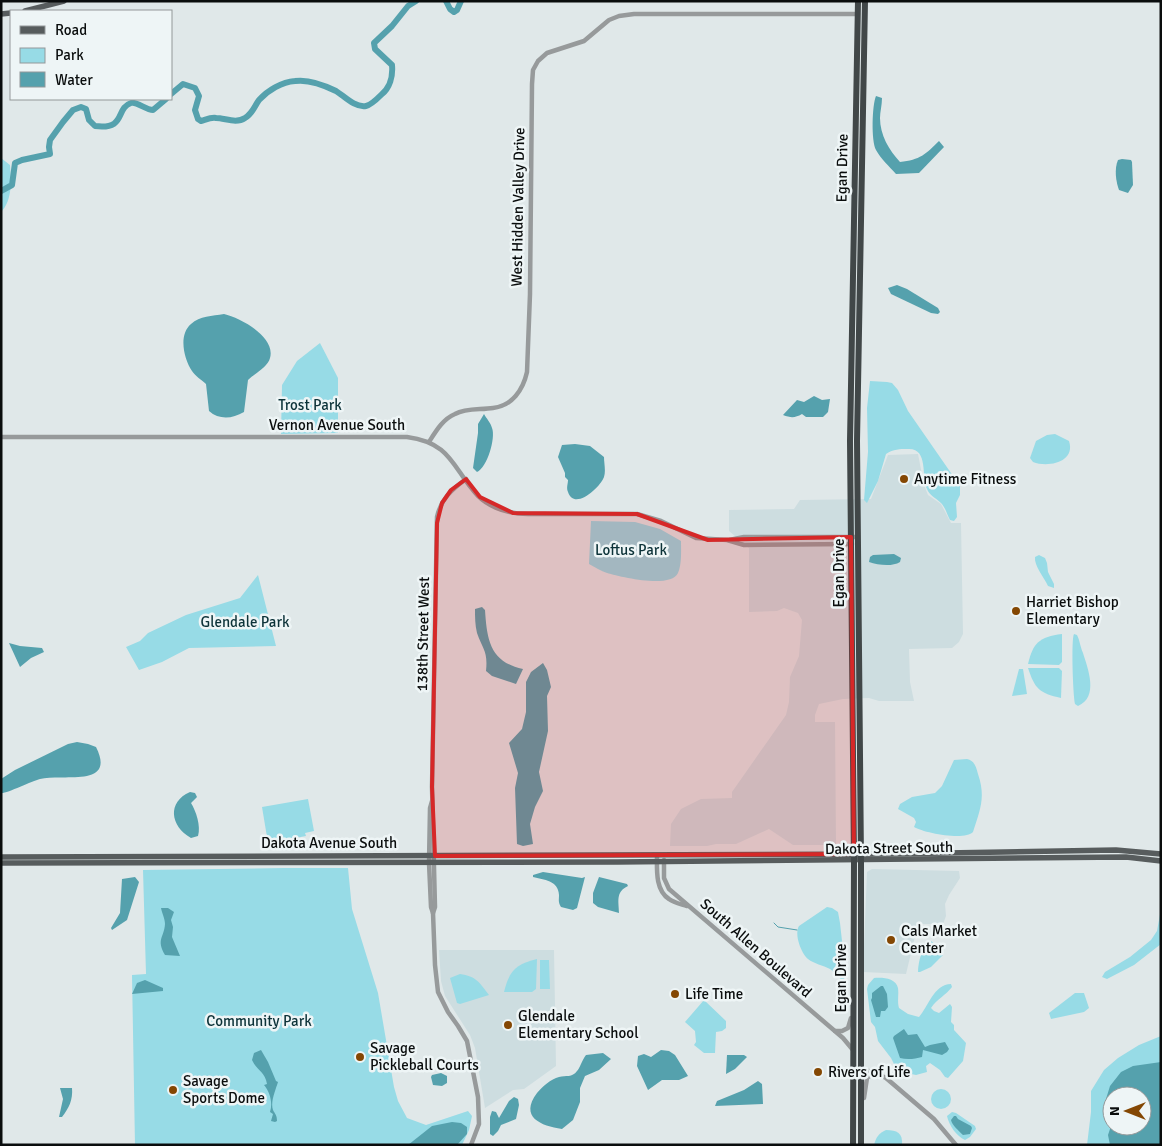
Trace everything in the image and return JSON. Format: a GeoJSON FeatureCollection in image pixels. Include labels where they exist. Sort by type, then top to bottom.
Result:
{"type":"FeatureCollection","features":[{"type":"Feature","properties":{"kind":"highway","name":"Egan Drive"},"geometry":{"type":"LineString","coordinates":[[858,1],[850,408],[854,540],[861,1145]]}},
{"type":"Feature","properties":{"kind":"highway","name":"Egan Drive"},"geometry":{"type":"LineString","coordinates":[[854,540],[865,1]]}},
{"type":"Feature","properties":{"kind":"highway","name":"Egan Drive"},"geometry":{"type":"LineString","coordinates":[[854,1145],[853,999],[857,858]]}},
{"type":"Feature","properties":{"kind":"main road"},"geometry":{"type":"LineString","coordinates":[[29,10],[64,1]]}},
{"type":"Feature","properties":{"kind":"main road","name":"Dakota Street South"},"geometry":{"type":"LineString","coordinates":[[618,862],[857,858],[1116,850],[1145,851],[1161,854]]}},
{"type":"Feature","properties":{"kind":"main road","name":"Dakota Street South"},"geometry":{"type":"LineString","coordinates":[[660,855],[857,858],[1126,857],[1161,861]]}},
{"type":"Feature","properties":{"kind":"main road","name":"Dakota Avenue South"},"geometry":{"type":"LineString","coordinates":[[1,857],[660,855]]}},
{"type":"Feature","properties":{"kind":"main road","name":"Dakota Avenue South"},"geometry":{"type":"LineString","coordinates":[[1,863],[618,862]]}},
{"type":"Feature","properties":{"kind":"street","name":"West Hidden Valley Drive"},"geometry":{"type":"LineString","coordinates":[[429,442],[440,426],[453,414],[495,408],[509,402],[519,393],[525,382],[530,294],[533,70],[538,61],[547,53],[573,46],[590,36],[609,20],[619,16],[634,14],[858,14]]}},
{"type":"Feature","properties":{"kind":"street","name":"Vernon Avenue South"},"geometry":{"type":"LineString","coordinates":[[1,437],[407,437],[429,442],[444,452],[480,497],[498,508],[513,513],[637,514],[661,521],[696,538],[727,540],[744,545],[854,540]]}},
{"type":"Feature","properties":{"kind":"street","name":"138th Street West"},"geometry":{"type":"LineString","coordinates":[[466,479],[448,494],[442,503],[437,517],[431,907],[433,913],[435,971],[438,992],[448,1012],[467,1041],[476,1090],[480,1118],[478,1130],[471,1145]]}},
{"type":"Feature","properties":{"kind":"street","name":"South Allen Boulevard"},"geometry":{"type":"LineString","coordinates":[[660,855],[658,882],[665,896],[674,902],[688,906]]}},
{"type":"Feature","properties":{"kind":"street","name":"South Allen Boulevard"},"geometry":{"type":"LineString","coordinates":[[660,862],[667,886],[847,1042],[854,1051]]}},
{"type":"Feature","properties":{"kind":"street"},"geometry":{"type":"LineString","coordinates":[[831,1028],[842,1031],[848,1028],[853,999]]}},
{"type":"Feature","properties":{"kind":"street"},"geometry":{"type":"LineString","coordinates":[[861,1069],[876,1072],[886,1078],[924,1109],[956,1145]]}},
{"type":"Feature","properties":{"kind":"street"},"geometry":{"type":"LineString","coordinates":[[861,1133],[866,1081],[868,1077],[876,1072]]}},
{"type":"Feature","properties":{"kind":"highlighted area"},"geometry":{"type":"Polygon","coordinates":[[[466,479],[480,497],[513,513],[637,514],[708,540],[851,537],[854,854],[435,856],[432,787],[437,523],[442,503],[451,490],[466,479]]]}},
{"type":"Feature","properties":{"kind":"shaded area"},"geometry":{"type":"Polygon","coordinates":[[[918,454],[924,485],[928,495],[941,504],[951,523],[961,523],[963,634],[959,642],[952,648],[909,649],[910,682],[914,701],[879,701],[869,698],[843,699],[819,704],[815,715],[815,722],[835,722],[836,845],[793,845],[769,829],[736,844],[670,846],[671,824],[681,809],[701,799],[732,798],[732,792],[786,715],[789,702],[790,677],[799,656],[802,620],[798,613],[784,608],[777,611],[749,612],[749,548],[729,531],[729,510],[794,509],[800,500],[871,499],[888,455],[918,454]]]}},
{"type":"Feature","properties":{"kind":"shaded area"},"geometry":{"type":"Polygon","coordinates":[[[872,869],[959,871],[960,878],[945,904],[946,916],[943,924],[918,924],[906,974],[863,972],[867,872],[872,869]]]}},
{"type":"Feature","properties":{"kind":"shaded area"},"geometry":{"type":"Polygon","coordinates":[[[439,950],[554,950],[556,1066],[524,1089],[513,1090],[485,1108],[475,1048],[470,1035],[445,996],[441,981],[439,950]]]}},
{"type":"Feature","properties":{"kind":"green space"},"geometry":{"type":"Polygon","coordinates":[[[1,158],[10,165],[11,183],[8,202],[1,212],[1,158]]]}},
{"type":"Feature","properties":{"kind":"green space","name":"Trost Park"},"geometry":{"type":"Polygon","coordinates":[[[320,343],[338,378],[338,433],[281,434],[282,385],[297,361],[320,343]]]}},
{"type":"Feature","properties":{"kind":"green space"},"geometry":{"type":"Polygon","coordinates":[[[870,381],[892,383],[898,390],[908,411],[960,486],[960,495],[956,503],[957,517],[954,521],[950,520],[939,501],[928,491],[925,484],[922,458],[915,450],[897,450],[886,454],[878,481],[867,503],[864,500],[868,452],[867,408],[870,381]]]}},
{"type":"Feature","properties":{"kind":"green space"},"geometry":{"type":"Polygon","coordinates":[[[1055,434],[1069,441],[1070,448],[1065,458],[1053,464],[1033,462],[1030,458],[1036,441],[1047,435],[1055,434]]]}},
{"type":"Feature","properties":{"kind":"green space","name":"Loftus Park"},"geometry":{"type":"Polygon","coordinates":[[[591,521],[635,522],[660,529],[681,541],[681,561],[678,573],[674,578],[666,580],[645,580],[607,573],[589,564],[591,521]]]}},
{"type":"Feature","properties":{"kind":"green space"},"geometry":{"type":"Polygon","coordinates":[[[1039,555],[1045,558],[1054,588],[1048,586],[1038,568],[1035,557],[1039,555]]]}},
{"type":"Feature","properties":{"kind":"green space","name":"Glendale Park"},"geometry":{"type":"Polygon","coordinates":[[[258,575],[276,646],[189,648],[162,662],[139,670],[126,647],[140,641],[148,633],[186,615],[240,598],[258,575]]]}},
{"type":"Feature","properties":{"kind":"green space"},"geometry":{"type":"Polygon","coordinates":[[[1062,634],[1062,662],[1059,665],[1028,664],[1032,651],[1038,642],[1048,637],[1062,634]]]}},
{"type":"Feature","properties":{"kind":"green space"},"geometry":{"type":"Polygon","coordinates":[[[1074,634],[1079,639],[1090,682],[1088,696],[1078,706],[1075,704],[1072,656],[1074,634]]]}},
{"type":"Feature","properties":{"kind":"green space"},"geometry":{"type":"Polygon","coordinates":[[[1028,668],[1059,668],[1062,671],[1061,698],[1039,689],[1033,681],[1028,668]]]}},
{"type":"Feature","properties":{"kind":"green space"},"geometry":{"type":"Polygon","coordinates":[[[1019,669],[1023,669],[1027,694],[1012,696],[1019,669]]]}},
{"type":"Feature","properties":{"kind":"green space"},"geometry":{"type":"Polygon","coordinates":[[[967,759],[972,761],[976,767],[982,790],[978,817],[973,832],[969,835],[953,836],[935,834],[914,827],[916,822],[914,818],[898,809],[900,804],[912,797],[935,793],[942,786],[954,760],[967,759]]]}},
{"type":"Feature","properties":{"kind":"green space"},"geometry":{"type":"Polygon","coordinates":[[[308,799],[314,831],[305,833],[306,836],[268,843],[262,807],[308,799]]]}},
{"type":"Feature","properties":{"kind":"green space","name":"Community Park"},"geometry":{"type":"Polygon","coordinates":[[[348,868],[352,909],[378,993],[398,1101],[407,1118],[426,1125],[468,1111],[472,1116],[469,1130],[462,1145],[135,1145],[132,975],[146,974],[143,870],[348,868]]]}},
{"type":"Feature","properties":{"kind":"green space"},"geometry":{"type":"Polygon","coordinates":[[[827,907],[838,912],[844,959],[842,970],[845,982],[830,969],[813,962],[805,956],[797,934],[799,926],[827,907]]]}},
{"type":"Feature","properties":{"kind":"green space"},"geometry":{"type":"Polygon","coordinates":[[[1161,909],[1161,944],[1134,965],[1107,979],[1102,977],[1105,972],[1130,957],[1151,940],[1157,931],[1161,909]]]}},
{"type":"Feature","properties":{"kind":"green space"},"geometry":{"type":"Polygon","coordinates":[[[931,941],[939,947],[943,955],[931,967],[918,972],[921,955],[931,941]]]}},
{"type":"Feature","properties":{"kind":"green space"},"geometry":{"type":"Polygon","coordinates":[[[537,959],[536,989],[532,992],[504,992],[508,979],[514,970],[524,963],[537,959]]]}},
{"type":"Feature","properties":{"kind":"green space"},"geometry":{"type":"Polygon","coordinates":[[[540,960],[549,960],[550,989],[540,989],[540,960]]]}},
{"type":"Feature","properties":{"kind":"green space"},"geometry":{"type":"Polygon","coordinates":[[[460,974],[474,978],[489,995],[460,1004],[457,1003],[450,978],[460,974]]]}},
{"type":"Feature","properties":{"kind":"green space"},"geometry":{"type":"Polygon","coordinates":[[[874,978],[885,978],[895,982],[898,988],[899,1008],[908,1014],[919,1017],[936,992],[945,985],[951,984],[952,987],[931,1008],[939,1013],[950,1004],[952,1007],[951,1022],[954,1025],[954,1030],[966,1043],[963,1061],[948,1078],[930,1063],[926,1066],[927,1072],[916,1075],[902,1072],[895,1066],[878,1041],[875,1027],[871,1022],[867,989],[874,978]]]}},
{"type":"Feature","properties":{"kind":"green space"},"geometry":{"type":"Polygon","coordinates":[[[1075,993],[1084,993],[1089,1008],[1084,1012],[1051,1019],[1049,1013],[1075,993]]]}},
{"type":"Feature","properties":{"kind":"green space"},"geometry":{"type":"Polygon","coordinates":[[[704,1000],[726,1021],[726,1028],[716,1032],[715,1053],[704,1053],[694,1045],[696,1042],[695,1031],[685,1022],[704,1000]]]}},
{"type":"Feature","properties":{"kind":"green space"},"geometry":{"type":"Polygon","coordinates":[[[1161,1036],[1161,1145],[1087,1145],[1091,1112],[1091,1091],[1104,1070],[1118,1058],[1139,1045],[1161,1036]]]}},
{"type":"Feature","properties":{"kind":"green space"},"geometry":{"type":"Polygon","coordinates":[[[941,1089],[948,1092],[951,1099],[948,1106],[941,1109],[934,1106],[931,1099],[934,1092],[941,1089]]]}},
{"type":"Feature","properties":{"kind":"green space"},"geometry":{"type":"Polygon","coordinates":[[[952,1112],[975,1126],[976,1129],[965,1140],[953,1130],[949,1123],[947,1116],[952,1112]]]}},
{"type":"Feature","properties":{"kind":"green space"},"geometry":{"type":"Polygon","coordinates":[[[886,1130],[899,1133],[902,1145],[874,1145],[881,1132],[886,1130]]]}},
{"type":"Feature","properties":{"kind":"water"},"geometry":{"type":"Polygon","coordinates":[[[876,96],[882,98],[880,124],[883,136],[900,162],[922,156],[939,141],[944,147],[919,173],[896,174],[876,150],[873,139],[873,123],[876,96]]]}},
{"type":"Feature","properties":{"kind":"water"},"geometry":{"type":"Polygon","coordinates":[[[1118,160],[1131,160],[1132,162],[1133,185],[1128,193],[1119,190],[1116,179],[1118,160]]]}},
{"type":"Feature","properties":{"kind":"water"},"geometry":{"type":"Polygon","coordinates":[[[897,285],[938,308],[940,312],[938,314],[931,313],[891,294],[888,288],[897,285]]]}},
{"type":"Feature","properties":{"kind":"water"},"geometry":{"type":"Polygon","coordinates":[[[224,314],[248,324],[256,330],[268,343],[270,350],[270,358],[267,364],[248,380],[244,412],[226,418],[217,416],[209,411],[206,384],[195,375],[189,366],[183,341],[187,329],[198,319],[224,314]]]}},
{"type":"Feature","properties":{"kind":"water"},"geometry":{"type":"Polygon","coordinates":[[[814,396],[822,400],[830,399],[828,412],[823,417],[806,417],[802,414],[793,417],[783,415],[797,400],[804,402],[814,396]]]}},
{"type":"Feature","properties":{"kind":"water"},"geometry":{"type":"Polygon","coordinates":[[[484,414],[491,426],[493,439],[487,459],[477,472],[473,468],[478,424],[484,414]]]}},
{"type":"Feature","properties":{"kind":"water"},"geometry":{"type":"Polygon","coordinates":[[[562,445],[590,446],[604,457],[605,470],[602,482],[581,499],[571,497],[568,492],[568,480],[565,477],[558,457],[562,445]]]}},
{"type":"Feature","properties":{"kind":"water"},"geometry":{"type":"Polygon","coordinates":[[[894,554],[901,558],[900,562],[893,565],[869,562],[870,557],[873,555],[894,554]]]}},
{"type":"Feature","properties":{"kind":"water"},"geometry":{"type":"Polygon","coordinates":[[[482,607],[485,610],[487,631],[492,648],[503,661],[523,669],[516,684],[492,676],[486,671],[486,655],[477,633],[475,621],[475,609],[482,607]]]}},
{"type":"Feature","properties":{"kind":"water"},"geometry":{"type":"Polygon","coordinates":[[[9,643],[42,648],[44,652],[31,658],[20,667],[9,643]]]}},
{"type":"Feature","properties":{"kind":"water"},"geometry":{"type":"Polygon","coordinates":[[[543,663],[547,670],[551,687],[547,696],[548,731],[539,772],[543,791],[535,807],[530,824],[533,844],[523,846],[517,844],[515,788],[518,773],[509,743],[522,729],[526,712],[526,682],[531,672],[543,663]]]}},
{"type":"Feature","properties":{"kind":"water"},"geometry":{"type":"Polygon","coordinates":[[[77,742],[96,747],[100,760],[99,769],[93,774],[40,779],[1,793],[1,779],[68,744],[77,742]]]}},
{"type":"Feature","properties":{"kind":"water"},"geometry":{"type":"Polygon","coordinates":[[[190,792],[195,793],[197,797],[191,803],[199,828],[198,836],[191,838],[179,827],[175,821],[174,814],[178,802],[190,792]]]}},
{"type":"Feature","properties":{"kind":"water"},"geometry":{"type":"Polygon","coordinates":[[[543,872],[585,877],[577,908],[573,910],[561,907],[556,886],[550,882],[533,877],[533,875],[543,872]]]}},
{"type":"Feature","properties":{"kind":"water"},"geometry":{"type":"Polygon","coordinates":[[[135,877],[139,882],[127,920],[112,930],[111,928],[120,913],[122,879],[135,877]]]}},
{"type":"Feature","properties":{"kind":"water"},"geometry":{"type":"Polygon","coordinates":[[[599,877],[627,884],[628,886],[619,894],[619,913],[598,907],[593,903],[593,893],[599,877]]]}},
{"type":"Feature","properties":{"kind":"water"},"geometry":{"type":"Polygon","coordinates":[[[161,908],[168,908],[174,912],[171,920],[173,927],[172,937],[180,956],[165,955],[162,950],[161,942],[165,920],[161,908]]]}},
{"type":"Feature","properties":{"kind":"water"},"geometry":{"type":"Polygon","coordinates":[[[145,980],[163,988],[163,991],[132,994],[137,983],[145,980]]]}},
{"type":"Feature","properties":{"kind":"water"},"geometry":{"type":"Polygon","coordinates":[[[883,986],[887,994],[888,1007],[885,1011],[881,1011],[880,1017],[876,1017],[871,1000],[872,993],[883,986]]]}},
{"type":"Feature","properties":{"kind":"water"},"geometry":{"type":"Polygon","coordinates":[[[904,1029],[908,1035],[917,1034],[925,1047],[945,1042],[949,1049],[942,1055],[923,1050],[922,1057],[900,1058],[893,1038],[904,1029]]]}},
{"type":"Feature","properties":{"kind":"water"},"geometry":{"type":"Polygon","coordinates":[[[261,1050],[278,1082],[272,1103],[277,1119],[275,1122],[271,1121],[273,1114],[270,1112],[271,1101],[264,1085],[267,1084],[266,1080],[252,1060],[254,1053],[261,1050]]]}},
{"type":"Feature","properties":{"kind":"water"},"geometry":{"type":"Polygon","coordinates":[[[661,1050],[669,1051],[675,1055],[688,1076],[679,1080],[662,1080],[648,1090],[637,1066],[638,1056],[644,1054],[651,1057],[661,1050]]]}},
{"type":"Feature","properties":{"kind":"water"},"geometry":{"type":"Polygon","coordinates":[[[603,1053],[611,1059],[599,1070],[585,1076],[580,1088],[580,1102],[573,1120],[562,1129],[540,1123],[535,1119],[531,1114],[530,1108],[532,1101],[541,1088],[556,1078],[575,1073],[586,1055],[603,1053]]]}},
{"type":"Feature","properties":{"kind":"water"},"geometry":{"type":"Polygon","coordinates":[[[727,1055],[744,1055],[747,1057],[735,1069],[726,1074],[727,1055]]]}},
{"type":"Feature","properties":{"kind":"water"},"geometry":{"type":"Polygon","coordinates":[[[1161,1062],[1161,1145],[1110,1145],[1108,1136],[1152,1136],[1152,1086],[1110,1086],[1121,1072],[1133,1066],[1161,1062]]]}},
{"type":"Feature","properties":{"kind":"water"},"geometry":{"type":"Polygon","coordinates":[[[441,1073],[447,1076],[447,1083],[442,1086],[433,1085],[432,1075],[441,1073]]]}},
{"type":"Feature","properties":{"kind":"water"},"geometry":{"type":"Polygon","coordinates":[[[758,1081],[762,1084],[763,1104],[715,1106],[717,1101],[744,1090],[758,1081]]]}},
{"type":"Feature","properties":{"kind":"water"},"geometry":{"type":"Polygon","coordinates":[[[60,1088],[72,1088],[70,1104],[62,1117],[59,1117],[63,1099],[60,1088]]]}},
{"type":"Feature","properties":{"kind":"water"},"geometry":{"type":"Polygon","coordinates":[[[514,1097],[518,1099],[519,1105],[516,1119],[501,1125],[493,1136],[490,1134],[492,1111],[496,1112],[499,1118],[509,1101],[514,1097]]]}},
{"type":"Feature","properties":{"kind":"water"},"geometry":{"type":"Polygon","coordinates":[[[954,1116],[971,1126],[970,1134],[963,1135],[956,1128],[951,1120],[954,1116]]]}},
{"type":"Feature","properties":{"kind":"water"},"geometry":{"type":"Polygon","coordinates":[[[452,1122],[461,1123],[467,1127],[467,1134],[457,1145],[408,1145],[432,1126],[452,1122]]]}},
{"type":"Feature","properties":{"kind":"waterway"},"geometry":{"type":"LineString","coordinates":[[172,93],[183,84],[195,88],[199,96],[195,110],[198,119],[201,121],[210,118],[242,120],[250,114],[259,100],[267,93],[280,85],[295,81],[306,81],[321,85],[336,91],[358,105],[368,105],[387,89],[392,73],[392,65],[375,49],[374,43],[392,26],[408,6],[416,1]]}},
{"type":"Feature","properties":{"kind":"waterway"},"geometry":{"type":"LineString","coordinates":[[446,1],[454,12],[461,1]]}},
{"type":"Feature","properties":{"kind":"waterway"},"geometry":{"type":"LineString","coordinates":[[1,191],[12,185],[15,163],[50,154],[50,140],[73,110],[81,107],[86,109],[89,120],[95,126],[105,126],[116,122],[123,109],[131,103],[136,103],[153,110],[165,100]]}},
{"type":"Feature","properties":{"kind":"waterway"},"geometry":{"type":"LineString","coordinates":[[774,923],[778,927],[797,930]]}},
{"type":"Feature","properties":{"kind":"place","name":"Anytime Fitness"},"geometry":{"type":"Point","coordinates":[904,479]}},
{"type":"Feature","properties":{"kind":"place","name":"Harriet Bishop Elementary"},"geometry":{"type":"Point","coordinates":[1016,611]}},
{"type":"Feature","properties":{"kind":"place","name":"Cals Market Center"},"geometry":{"type":"Point","coordinates":[891,940]}},
{"type":"Feature","properties":{"kind":"place","name":"Life Time"},"geometry":{"type":"Point","coordinates":[675,994]}},
{"type":"Feature","properties":{"kind":"place","name":"Glendale Elementary School"},"geometry":{"type":"Point","coordinates":[508,1025]}},
{"type":"Feature","properties":{"kind":"place","name":"Savage Pickleball Courts"},"geometry":{"type":"Point","coordinates":[360,1057]}},
{"type":"Feature","properties":{"kind":"place","name":"Rivers of Life"},"geometry":{"type":"Point","coordinates":[818,1072]}},
{"type":"Feature","properties":{"kind":"place","name":"Savage Sports Dome"},"geometry":{"type":"Point","coordinates":[173,1090]}}]}
